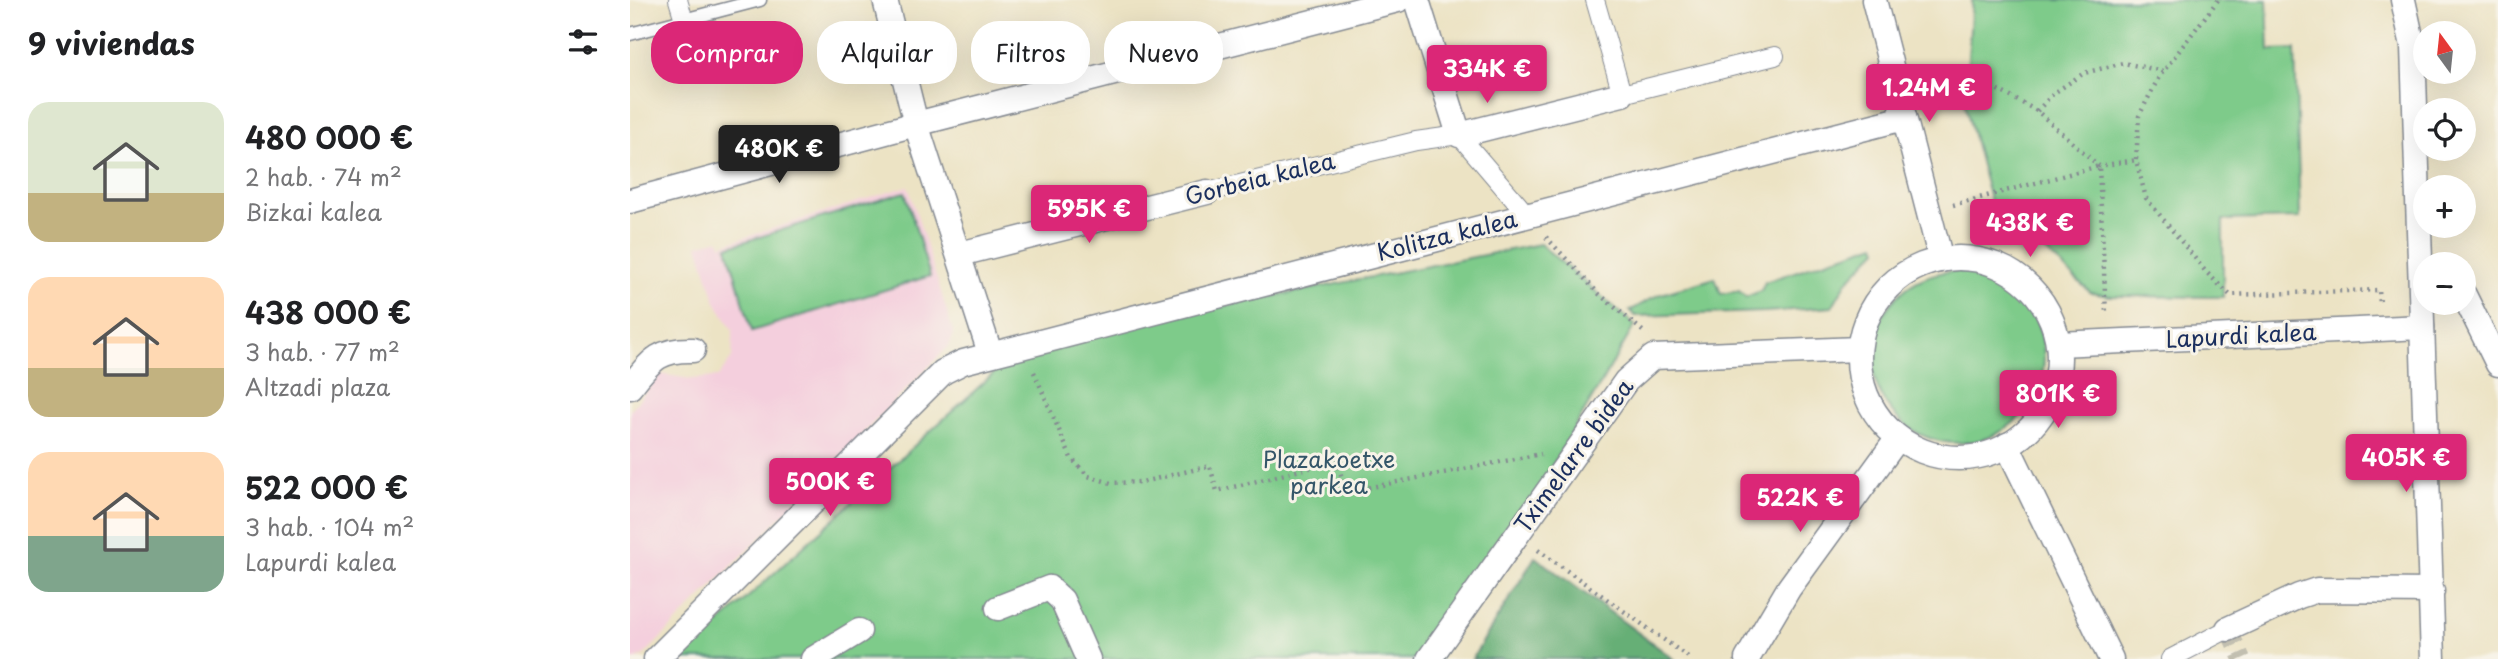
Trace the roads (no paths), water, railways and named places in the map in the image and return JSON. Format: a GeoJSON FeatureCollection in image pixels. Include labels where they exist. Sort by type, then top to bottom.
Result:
{"type":"FeatureCollection","features":[{"type":"Feature","properties":{"kind":"street"},"geometry":{"type":"LineString","coordinates":[[678,0],[684,20]]}},
{"type":"Feature","properties":{"kind":"street"},"geometry":{"type":"LineString","coordinates":[[885,0],[916,124],[990,353]]}},
{"type":"Feature","properties":{"kind":"street"},"geometry":{"type":"LineString","coordinates":[[630,201],[1398,0]]}},
{"type":"Feature","properties":{"kind":"street"},"geometry":{"type":"LineString","coordinates":[[1417,0],[1459,135],[1527,215]]}},
{"type":"Feature","properties":{"kind":"street"},"geometry":{"type":"LineString","coordinates":[[1595,0],[1622,94]]}},
{"type":"Feature","properties":{"kind":"street"},"geometry":{"type":"LineString","coordinates":[[1874,0],[1941,260]]}},
{"type":"Feature","properties":{"kind":"street"},"geometry":{"type":"LineString","coordinates":[[2403,0],[2413,46]]}},
{"type":"Feature","properties":{"kind":"street"},"geometry":{"type":"LineString","coordinates":[[2418,21],[2422,0]]}},
{"type":"Feature","properties":{"kind":"street"},"geometry":{"type":"LineString","coordinates":[[1459,135],[1775,56]]}},
{"type":"Feature","properties":{"kind":"street"},"geometry":{"type":"LineString","coordinates":[[2415,84],[2422,252]]}},
{"type":"Feature","properties":{"kind":"street","name":"Kolitza kalea"},"geometry":{"type":"LineString","coordinates":[[656,659],[943,372],[963,362],[1905,118]]}},
{"type":"Feature","properties":{"kind":"street","name":"Gorbeia kalea"},"geometry":{"type":"LineString","coordinates":[[960,254],[1416,141],[1459,135]]}},
{"type":"Feature","properties":{"kind":"street"},"geometry":{"type":"LineString","coordinates":[[1973,259],[2004,268],[2030,287],[2049,313],[2059,344],[2059,376],[2048,406],[2026,433],[2007,445],[1961,459],[1929,454],[1898,438],[1875,413],[1861,382],[1859,349],[1867,318],[1885,291],[1910,271],[1941,260],[1973,259]]}},
{"type":"Feature","properties":{"kind":"street"},"geometry":{"type":"LineString","coordinates":[[2423,315],[2433,659]]}},
{"type":"Feature","properties":{"kind":"street"},"geometry":{"type":"LineString","coordinates":[[2474,315],[2498,364]]}},
{"type":"Feature","properties":{"kind":"street","name":"Lapurdi kalea"},"geometry":{"type":"LineString","coordinates":[[2059,344],[2422,327]]}},
{"type":"Feature","properties":{"kind":"street"},"geometry":{"type":"LineString","coordinates":[[630,387],[656,356],[673,349],[694,350]]}},
{"type":"Feature","properties":{"kind":"street","name":"Tximelarre bidea"},"geometry":{"type":"LineString","coordinates":[[1429,659],[1626,380],[1653,357],[1859,349]]}},
{"type":"Feature","properties":{"kind":"street"},"geometry":{"type":"LineString","coordinates":[[1747,659],[1789,588],[1898,438]]}},
{"type":"Feature","properties":{"kind":"street"},"geometry":{"type":"LineString","coordinates":[[2007,445],[2110,659]]}},
{"type":"Feature","properties":{"kind":"street"},"geometry":{"type":"LineString","coordinates":[[998,608],[1049,587],[1062,600],[1088,659]]}},
{"type":"Feature","properties":{"kind":"street"},"geometry":{"type":"LineString","coordinates":[[2170,659],[2228,629],[2317,590],[2432,591]]}},
{"type":"Feature","properties":{"kind":"street"},"geometry":{"type":"LineString","coordinates":[[813,659],[859,631]]}},
{"type":"Feature","properties":{"kind":"lane"},"geometry":{"type":"LineString","coordinates":[[630,34],[760,0]]}},
{"type":"Feature","properties":{"kind":"tunnel"},"geometry":{"type":"LineString","coordinates":[[2228,629],[2242,659]]}},
{"type":"Feature","properties":{"kind":"park label","name":"Plazakoetxe parkea"},"geometry":{"type":"Point","coordinates":[1329,473]}}]}
